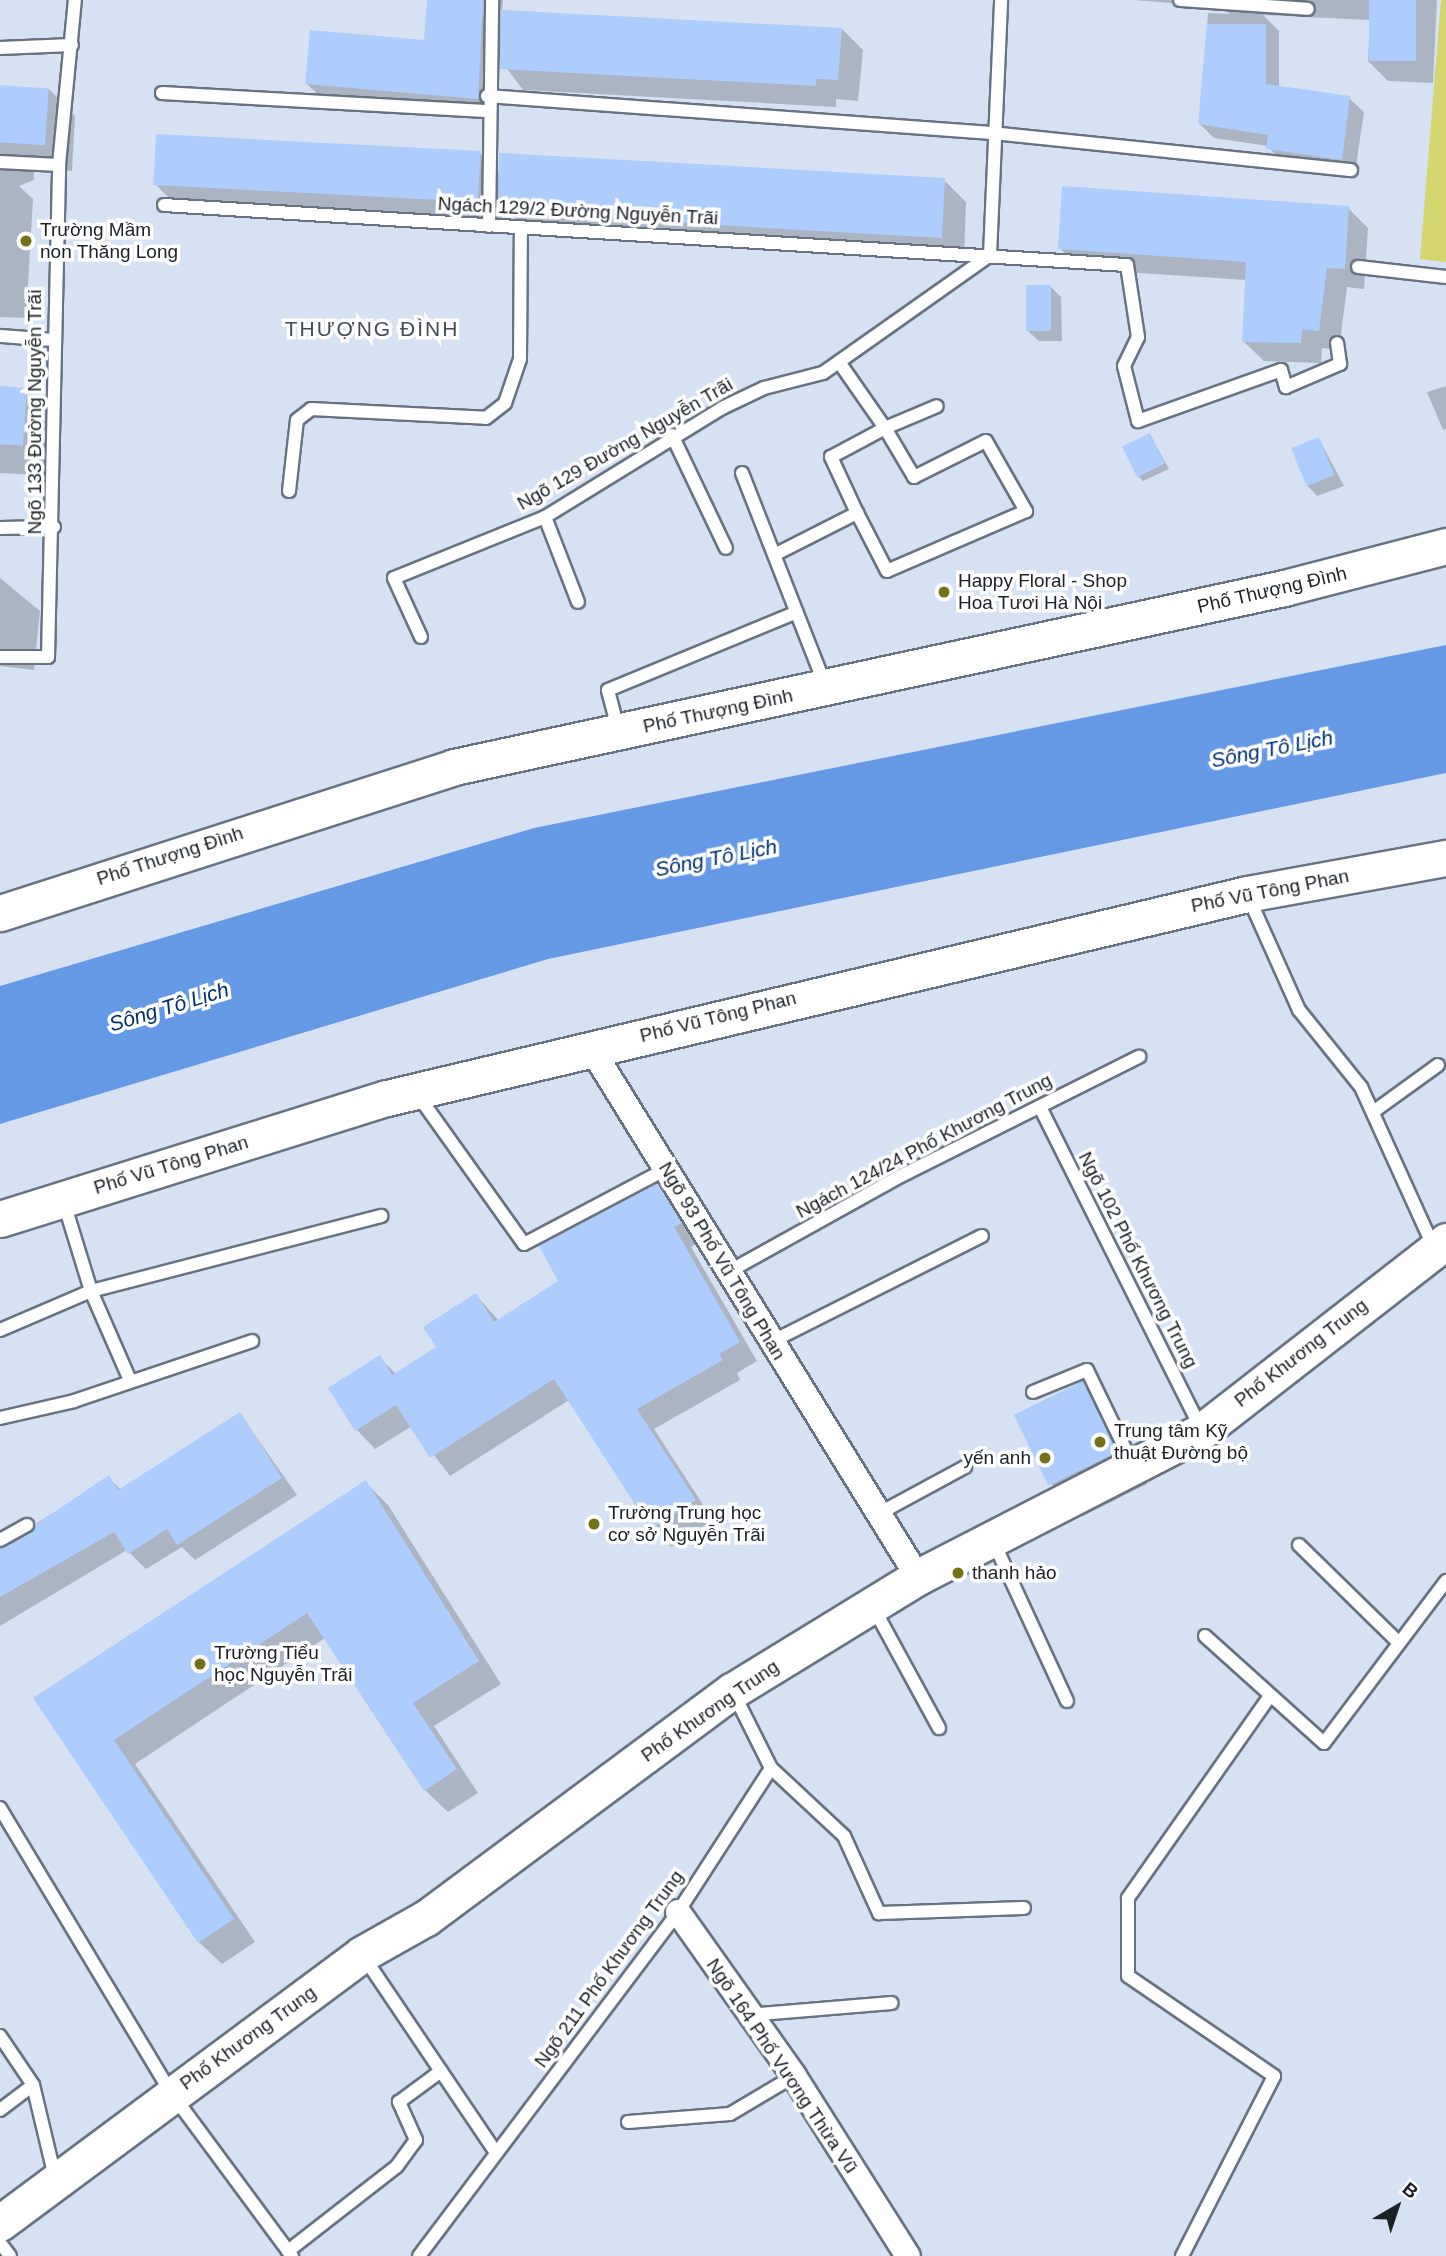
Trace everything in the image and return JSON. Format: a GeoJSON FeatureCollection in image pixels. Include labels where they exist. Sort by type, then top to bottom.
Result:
{"type":"FeatureCollection","features":[{"type":"Feature","properties":{"kind":"main road","name":"Phố Thượng Đình"},"geometry":{"type":"LineString","coordinates":[[0,913],[454,767],[826,689],[1446,547]]}},
{"type":"Feature","properties":{"kind":"main road","name":"Phố Vũ Tông Phan"},"geometry":{"type":"LineString","coordinates":[[0,1219],[415,1091],[1247,894],[1446,858]]}},
{"type":"Feature","properties":{"kind":"main road","name":"Phố Khương Trung"},"geometry":{"type":"LineString","coordinates":[[0,2223],[362,1954],[426,1918],[732,1691],[918,1577],[994,1543],[1202,1431],[1440,1245]]}},
{"type":"Feature","properties":{"kind":"street","name":"Ngõ 93 Phố Vũ Tông Phan"},"geometry":{"type":"LineString","coordinates":[[591,1048],[918,1577]]}},
{"type":"Feature","properties":{"kind":"street","name":"Ngõ 164 Phố Vương Thừa Vũ"},"geometry":{"type":"LineString","coordinates":[[678,1912],[748,2015],[794,2076],[908,2256]]}},
{"type":"Feature","properties":{"kind":"lane","name":"Ngõ 133 Đường Nguyễn Trãi"},"geometry":{"type":"LineString","coordinates":[[0,657],[48,657],[54,527],[54,340],[59,165],[75,0]]}},
{"type":"Feature","properties":{"kind":"lane"},"geometry":{"type":"LineString","coordinates":[[489,226],[486,111],[492,0]]}},
{"type":"Feature","properties":{"kind":"lane"},"geometry":{"type":"LineString","coordinates":[[990,255],[992,133],[1001,0]]}},
{"type":"Feature","properties":{"kind":"lane"},"geometry":{"type":"LineString","coordinates":[[1180,0],[1308,9]]}},
{"type":"Feature","properties":{"kind":"lane"},"geometry":{"type":"LineString","coordinates":[[0,48],[72,45]]}},
{"type":"Feature","properties":{"kind":"lane"},"geometry":{"type":"LineString","coordinates":[[162,93],[486,111]]}},
{"type":"Feature","properties":{"kind":"lane"},"geometry":{"type":"LineString","coordinates":[[487,96],[992,133],[1351,170]]}},
{"type":"Feature","properties":{"kind":"lane"},"geometry":{"type":"LineString","coordinates":[[0,162],[59,165]]}},
{"type":"Feature","properties":{"kind":"lane","name":"Ngách 129/2 Đường Nguyễn Trãi"},"geometry":{"type":"LineString","coordinates":[[164,205],[1127,265],[1139,337],[1124,366],[1138,421],[1282,370],[1286,387],[1340,364],[1337,343]]}},
{"type":"Feature","properties":{"kind":"lane"},"geometry":{"type":"LineString","coordinates":[[289,491],[297,420],[311,409],[486,418],[505,403],[520,359],[521,228]]}},
{"type":"Feature","properties":{"kind":"lane","name":"Ngõ 129 Đường Nguyễn Trãi"},"geometry":{"type":"LineString","coordinates":[[421,637],[394,578],[545,517],[672,435],[764,388],[823,373],[990,255]]}},
{"type":"Feature","properties":{"kind":"lane"},"geometry":{"type":"LineString","coordinates":[[1358,267],[1446,277]]}},
{"type":"Feature","properties":{"kind":"lane"},"geometry":{"type":"LineString","coordinates":[[0,336],[54,340]]}},
{"type":"Feature","properties":{"kind":"lane"},"geometry":{"type":"LineString","coordinates":[[839,362],[885,428],[914,478],[986,441],[1026,512],[887,571],[831,457],[885,428],[937,406]]}},
{"type":"Feature","properties":{"kind":"lane"},"geometry":{"type":"LineString","coordinates":[[672,435],[726,548]]}},
{"type":"Feature","properties":{"kind":"lane"},"geometry":{"type":"LineString","coordinates":[[742,473],[778,553],[826,689]]}},
{"type":"Feature","properties":{"kind":"lane"},"geometry":{"type":"LineString","coordinates":[[778,553],[858,513]]}},
{"type":"Feature","properties":{"kind":"lane"},"geometry":{"type":"LineString","coordinates":[[545,517],[578,602]]}},
{"type":"Feature","properties":{"kind":"lane"},"geometry":{"type":"LineString","coordinates":[[0,528],[54,527]]}},
{"type":"Feature","properties":{"kind":"lane"},"geometry":{"type":"LineString","coordinates":[[619,731],[608,690],[797,612]]}},
{"type":"Feature","properties":{"kind":"lane"},"geometry":{"type":"LineString","coordinates":[[1247,894],[1299,1010],[1361,1087],[1440,1245]]}},
{"type":"Feature","properties":{"kind":"lane","name":"Ngách 124/24 Phố Khương Trung"},"geometry":{"type":"LineString","coordinates":[[728,1272],[1139,1057]]}},
{"type":"Feature","properties":{"kind":"lane"},"geometry":{"type":"LineString","coordinates":[[1373,1112],[1438,1065]]}},
{"type":"Feature","properties":{"kind":"lane"},"geometry":{"type":"LineString","coordinates":[[415,1091],[517,1227],[524,1244],[666,1169]]}},
{"type":"Feature","properties":{"kind":"lane","name":"Ngõ 102 Phố Khương Trung"},"geometry":{"type":"LineString","coordinates":[[1040,1107],[1202,1431]]}},
{"type":"Feature","properties":{"kind":"lane"},"geometry":{"type":"LineString","coordinates":[[63,1199],[91,1291],[129,1378]]}},
{"type":"Feature","properties":{"kind":"lane"},"geometry":{"type":"LineString","coordinates":[[0,1330],[91,1291],[380,1216]]}},
{"type":"Feature","properties":{"kind":"lane"},"geometry":{"type":"LineString","coordinates":[[771,1342],[982,1236]]}},
{"type":"Feature","properties":{"kind":"lane"},"geometry":{"type":"LineString","coordinates":[[0,1418],[74,1401],[129,1378],[252,1340]]}},
{"type":"Feature","properties":{"kind":"lane"},"geometry":{"type":"LineString","coordinates":[[1033,1392],[1087,1370],[1135,1469]]}},
{"type":"Feature","properties":{"kind":"lane"},"geometry":{"type":"LineString","coordinates":[[878,1514],[965,1467]]}},
{"type":"Feature","properties":{"kind":"lane"},"geometry":{"type":"LineString","coordinates":[[0,1540],[27,1525]]}},
{"type":"Feature","properties":{"kind":"lane"},"geometry":{"type":"LineString","coordinates":[[994,1543],[1067,1701]]}},
{"type":"Feature","properties":{"kind":"lane"},"geometry":{"type":"LineString","coordinates":[[1299,1545],[1399,1643]]}},
{"type":"Feature","properties":{"kind":"lane"},"geometry":{"type":"LineString","coordinates":[[1205,1636],[1325,1743],[1446,1581]]}},
{"type":"Feature","properties":{"kind":"lane"},"geometry":{"type":"LineString","coordinates":[[871,1604],[939,1728]]}},
{"type":"Feature","properties":{"kind":"lane"},"geometry":{"type":"LineString","coordinates":[[732,1691],[771,1768],[844,1836],[879,1913],[1024,1908]]}},
{"type":"Feature","properties":{"kind":"lane"},"geometry":{"type":"LineString","coordinates":[[1182,2256],[1274,2076],[1128,1976],[1128,1898],[1270,1696]]}},
{"type":"Feature","properties":{"kind":"lane","name":"Ngõ 211 Phố Khương Trung"},"geometry":{"type":"LineString","coordinates":[[419,2256],[678,1912],[771,1768]]}},
{"type":"Feature","properties":{"kind":"lane"},"geometry":{"type":"LineString","coordinates":[[0,1808],[172,2094],[290,2254],[397,2166],[416,2140],[399,2102],[442,2071]]}},
{"type":"Feature","properties":{"kind":"lane"},"geometry":{"type":"LineString","coordinates":[[362,1954],[496,2154]]}},
{"type":"Feature","properties":{"kind":"lane"},"geometry":{"type":"LineString","coordinates":[[748,2015],[891,2003]]}},
{"type":"Feature","properties":{"kind":"lane"},"geometry":{"type":"LineString","coordinates":[[0,2036],[33,2085],[56,2181]]}},
{"type":"Feature","properties":{"kind":"lane"},"geometry":{"type":"LineString","coordinates":[[628,2122],[730,2114],[794,2076]]}},
{"type":"Feature","properties":{"kind":"lane"},"geometry":{"type":"LineString","coordinates":[[0,2110],[33,2085]]}},
{"type":"Feature","properties":{"kind":"lane"},"geometry":{"type":"LineString","coordinates":[[0,2243],[10,2256]]}},
{"type":"Feature","properties":{"kind":"shaded area"},"geometry":{"type":"Polygon","coordinates":[[[1441,0],[1446,0],[1446,262],[1420,259],[1441,0]]]}},
{"type":"Feature","properties":{"kind":"water","name":"Sông Tô Lịch"},"geometry":{"type":"Polygon","coordinates":[[[1446,645],[1446,773],[548,959],[0,1124],[0,986],[534,828],[1446,645]]]}},
{"type":"Feature","properties":{"kind":"building"},"geometry":{"type":"Polygon","coordinates":[[[427,0],[483,0],[478,99],[305,84],[310,30],[424,40],[427,0]]]}},
{"type":"Feature","properties":{"kind":"building"},"geometry":{"type":"Polygon","coordinates":[[[1369,0],[1416,0],[1416,61],[1369,61],[1369,0]]]}},
{"type":"Feature","properties":{"kind":"building"},"geometry":{"type":"Polygon","coordinates":[[[501,10],[842,28],[838,80],[816,79],[816,86],[500,69],[501,10]]]}},
{"type":"Feature","properties":{"kind":"building"},"geometry":{"type":"Polygon","coordinates":[[[1207,24],[1266,24],[1266,84],[1350,96],[1342,160],[1266,149],[1268,135],[1198,124],[1207,24]]]}},
{"type":"Feature","properties":{"kind":"building"},"geometry":{"type":"Polygon","coordinates":[[[0,85],[49,88],[45,145],[0,142],[0,85]]]}},
{"type":"Feature","properties":{"kind":"building"},"geometry":{"type":"Polygon","coordinates":[[[156,134],[481,151],[478,202],[153,185],[156,134]]]}},
{"type":"Feature","properties":{"kind":"building"},"geometry":{"type":"Polygon","coordinates":[[[499,153],[945,178],[942,238],[507,213],[508,204],[498,204],[499,153]]]}},
{"type":"Feature","properties":{"kind":"building"},"geometry":{"type":"Polygon","coordinates":[[[1062,186],[1349,206],[1345,269],[1327,268],[1319,331],[1302,329],[1301,343],[1242,342],[1246,262],[1058,249],[1062,186]]]}},
{"type":"Feature","properties":{"kind":"building"},"geometry":{"type":"Polygon","coordinates":[[[1026,285],[1051,285],[1051,331],[1026,331],[1026,285]]]}},
{"type":"Feature","properties":{"kind":"building"},"geometry":{"type":"Polygon","coordinates":[[[0,386],[27,388],[23,446],[0,444],[0,386]]]}},
{"type":"Feature","properties":{"kind":"building"},"geometry":{"type":"Polygon","coordinates":[[[1150,433],[1165,464],[1137,477],[1122,447],[1150,433]]]}},
{"type":"Feature","properties":{"kind":"building"},"geometry":{"type":"Polygon","coordinates":[[[1319,437],[1334,475],[1307,486],[1291,448],[1319,437]]]}},
{"type":"Feature","properties":{"kind":"building"},"geometry":{"type":"Polygon","coordinates":[[[657,1184],[682,1223],[674,1227],[740,1342],[719,1354],[723,1360],[637,1409],[696,1500],[651,1529],[554,1379],[430,1458],[396,1405],[355,1431],[328,1388],[380,1355],[392,1375],[436,1347],[423,1327],[476,1293],[494,1322],[558,1281],[539,1246],[657,1184]]]}},
{"type":"Feature","properties":{"kind":"building","name":"Trung tâm Kỹ thuật Đường bộ"},"geometry":{"type":"Polygon","coordinates":[[[1083,1381],[1118,1452],[1048,1486],[1014,1415],[1083,1381]]]}},
{"type":"Feature","properties":{"kind":"building"},"geometry":{"type":"Polygon","coordinates":[[[240,1412],[282,1478],[177,1545],[167,1529],[128,1554],[114,1532],[0,1597],[0,1549],[109,1475],[118,1490],[240,1412]]]}},
{"type":"Feature","properties":{"kind":"building"},"geometry":{"type":"Polygon","coordinates":[[[366,1480],[479,1661],[413,1703],[457,1769],[424,1791],[307,1613],[114,1740],[234,1919],[198,1943],[33,1698],[366,1480]]]}},
{"type":"Feature","properties":{"kind":"place","name":"Trường Mầm non Thăng Long"},"geometry":{"type":"Point","coordinates":[26,241]}},
{"type":"Feature","properties":{"kind":"place","name":"Happy Floral - Shop Hoa Tươi Hà Nội"},"geometry":{"type":"Point","coordinates":[944,592]}},
{"type":"Feature","properties":{"kind":"place","name":"Trung tâm Kỹ thuật Đường bộ"},"geometry":{"type":"Point","coordinates":[1100,1442]}},
{"type":"Feature","properties":{"kind":"place","name":"yến anh"},"geometry":{"type":"Point","coordinates":[1045,1458]}},
{"type":"Feature","properties":{"kind":"place","name":"Trường Trung học cơ sở Nguyễn Trãi"},"geometry":{"type":"Point","coordinates":[594,1524]}},
{"type":"Feature","properties":{"kind":"place","name":"thanh hảo"},"geometry":{"type":"Point","coordinates":[958,1573]}},
{"type":"Feature","properties":{"kind":"place","name":"Trường Tiểu học Nguyễn Trãi"},"geometry":{"type":"Point","coordinates":[200,1664]}},
{"type":"Feature","properties":{"kind":"district","name":"THƯỢNG ĐÌNH"},"geometry":{"type":"Point","coordinates":[372,329]}}]}
